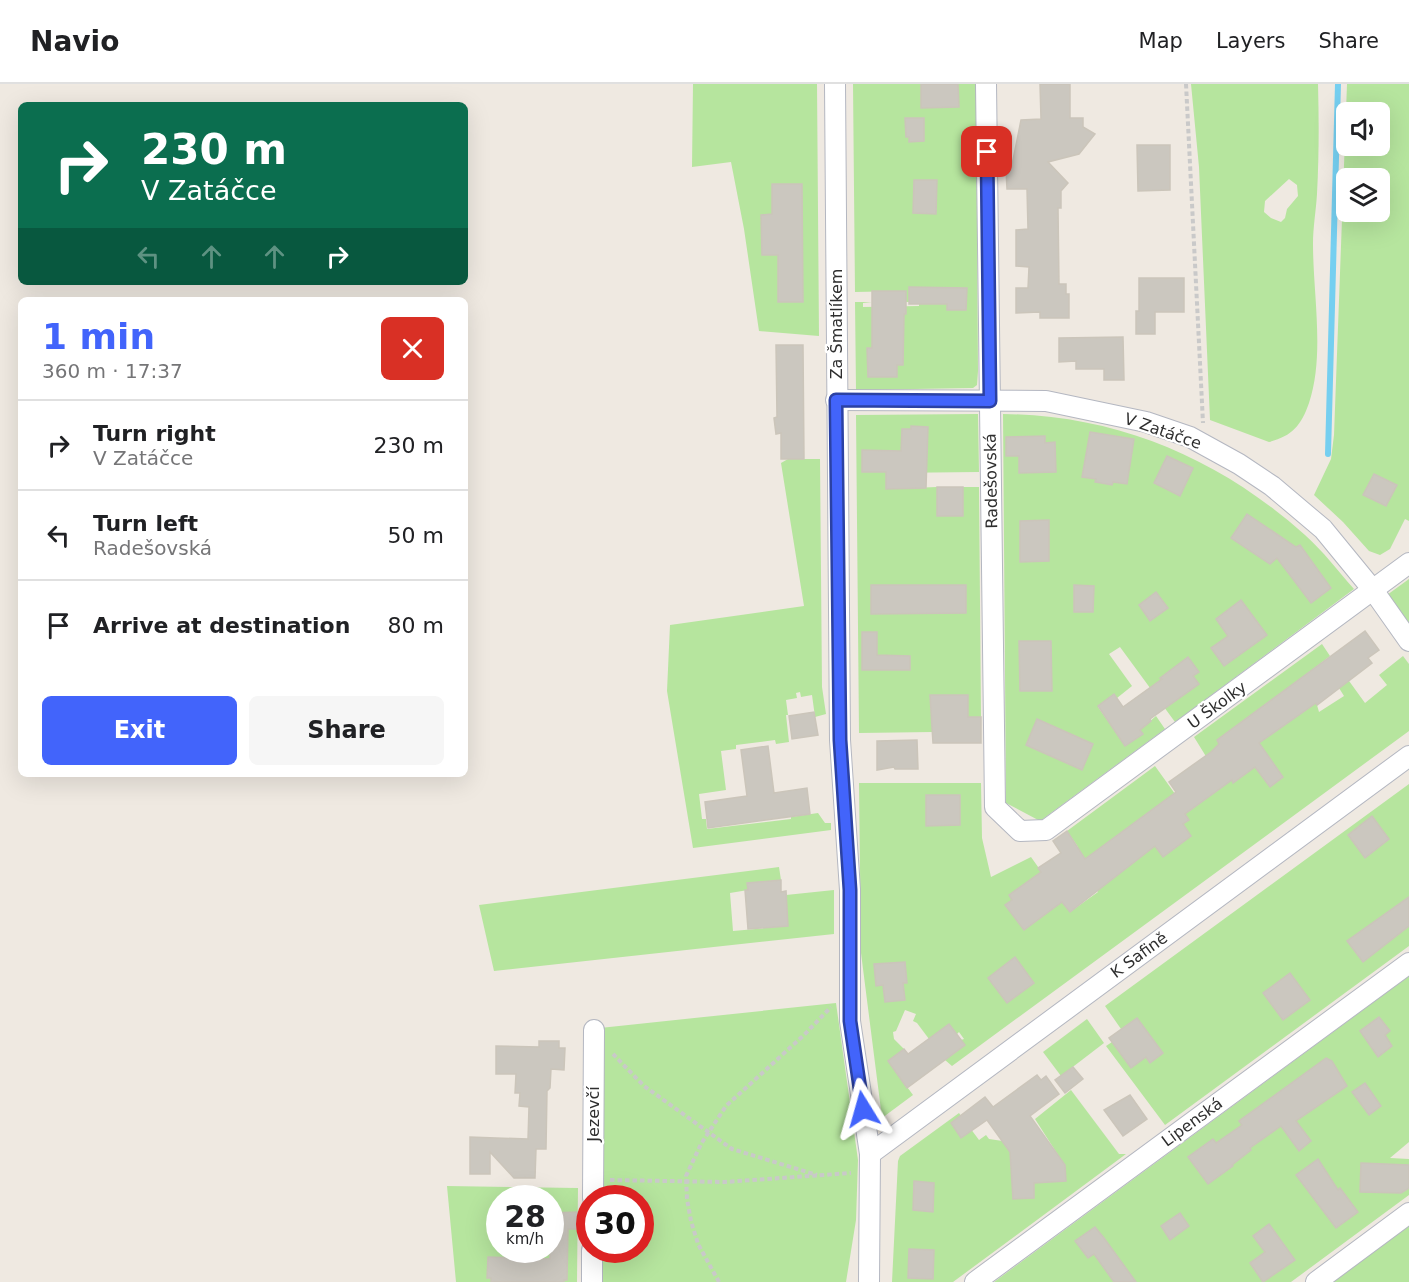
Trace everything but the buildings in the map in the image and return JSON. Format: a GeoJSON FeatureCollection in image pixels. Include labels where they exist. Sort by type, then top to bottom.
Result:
{"type":"FeatureCollection","features":[{"type":"Feature","properties":{"kind":"street","name":"Za Šmatlíkem"},"geometry":{"type":"LineString","coordinates":[[835,84],[840,740],[850,890],[850,1021],[870,1162],[869,1282]]}},
{"type":"Feature","properties":{"kind":"street","name":"Radešovská"},"geometry":{"type":"LineString","coordinates":[[986,84],[995,807],[1020,831]]}},
{"type":"Feature","properties":{"kind":"street","name":"V Zatáčce"},"geometry":{"type":"LineString","coordinates":[[836,400],[1046,401],[1102,411],[1146,422],[1190,437],[1239,464],[1272,486],[1323,529],[1373,590],[1409,641]]}},
{"type":"Feature","properties":{"kind":"street","name":"U Školky"},"geometry":{"type":"LineString","coordinates":[[1020,831],[1046,830],[1409,563]]}},
{"type":"Feature","properties":{"kind":"street","name":"K Safině"},"geometry":{"type":"LineString","coordinates":[[870,1162],[1409,756]]}},
{"type":"Feature","properties":{"kind":"street","name":"Lipenská"},"geometry":{"type":"LineString","coordinates":[[975,1282],[1409,963]]}},
{"type":"Feature","properties":{"kind":"street","name":"Jezevčí"},"geometry":{"type":"LineString","coordinates":[[593,1185],[594,1030]]}},
{"type":"Feature","properties":{"kind":"street"},"geometry":{"type":"LineString","coordinates":[[1316,1282],[1409,1213]]}},
{"type":"Feature","properties":{"kind":"street"},"geometry":{"type":"LineString","coordinates":[[592,1263],[592,1282]]}},
{"type":"Feature","properties":{"kind":"path"},"geometry":{"type":"LineString","coordinates":[[1186,84],[1204,444]]}},
{"type":"Feature","properties":{"kind":"path"},"geometry":{"type":"LineString","coordinates":[[719,1282],[698,1244],[691,1221],[685,1181],[693,1160],[732,1099],[804,1035],[836,1003],[850,1002]]}},
{"type":"Feature","properties":{"kind":"path"},"geometry":{"type":"LineString","coordinates":[[608,1049],[644,1086],[732,1149],[818,1175]]}},
{"type":"Feature","properties":{"kind":"path"},"geometry":{"type":"LineString","coordinates":[[593,1179],[644,1182],[725,1182],[818,1175],[870,1162]]}},
{"type":"Feature","properties":{"kind":"green space"},"geometry":{"type":"Polygon","coordinates":[[[693,84],[817,84],[819,336],[759,331],[744,229],[731,162],[692,167],[693,84]]]}},
{"type":"Feature","properties":{"kind":"green space"},"geometry":{"type":"Polygon","coordinates":[[[853,84],[976,84],[978,371],[977,385],[973,388],[856,390],[855,302],[872,302],[863,303],[863,307],[919,306],[919,302],[904,302],[903,291],[855,292],[853,84]]]}},
{"type":"Feature","properties":{"kind":"green space"},"geometry":{"type":"Polygon","coordinates":[[[1191,84],[1318,84],[1318,166],[1313,231],[1317,325],[1314,384],[1309,403],[1299,424],[1284,437],[1269,442],[1210,420],[1199,167],[1191,84]],[[1289,179],[1265,201],[1264,212],[1281,222],[1285,218],[1287,209],[1298,196],[1297,185],[1289,179]]]}},
{"type":"Feature","properties":{"kind":"green space"},"geometry":{"type":"Polygon","coordinates":[[[1347,84],[1409,84],[1409,521],[1405,519],[1390,549],[1380,555],[1369,551],[1314,495],[1331,459],[1334,435],[1342,222],[1390,222],[1390,168],[1344,168],[1344,156],[1390,156],[1390,102],[1346,102],[1347,84]]]}},
{"type":"Feature","properties":{"kind":"green space"},"geometry":{"type":"Polygon","coordinates":[[[978,414],[979,472],[887,473],[911,488],[937,487],[937,515],[963,516],[963,487],[979,487],[981,717],[968,717],[968,695],[933,695],[930,700],[933,732],[859,733],[856,415],[978,414]]]}},
{"type":"Feature","properties":{"kind":"green space"},"geometry":{"type":"Polygon","coordinates":[[[1003,414],[1046,416],[1127,433],[1165,446],[1202,464],[1238,484],[1305,535],[1354,589],[1175,722],[1120,647],[1109,654],[1132,686],[1117,698],[1114,695],[1098,707],[1125,745],[1142,734],[1140,730],[1156,716],[1165,729],[1040,821],[1006,803],[1003,414]]]}},
{"type":"Feature","properties":{"kind":"green space"},"geometry":{"type":"Polygon","coordinates":[[[788,459],[820,459],[822,687],[826,714],[815,717],[812,695],[801,697],[800,692],[796,693],[797,698],[786,700],[789,742],[776,744],[775,740],[736,745],[736,749],[721,751],[726,790],[699,794],[702,819],[706,819],[707,829],[791,819],[791,817],[818,813],[825,823],[831,823],[831,830],[693,848],[667,691],[670,625],[804,606],[781,463],[788,459]]]}},
{"type":"Feature","properties":{"kind":"green space"},"geometry":{"type":"Polygon","coordinates":[[[1409,579],[1409,624],[1387,595],[1409,579]]]}},
{"type":"Feature","properties":{"kind":"green space"},"geometry":{"type":"Polygon","coordinates":[[[1322,644],[1330,656],[1299,680],[1317,705],[1319,712],[1344,696],[1339,688],[1344,674],[1365,703],[1387,685],[1379,675],[1403,656],[1409,664],[1409,731],[952,1066],[945,1060],[965,1045],[959,1032],[957,1034],[949,1024],[929,1039],[913,1021],[916,1014],[905,1010],[896,1031],[893,1032],[894,1039],[904,1049],[888,1061],[913,1095],[882,1118],[861,953],[859,783],[981,783],[982,838],[991,877],[1031,857],[1070,912],[1098,892],[1067,855],[1078,847],[1067,831],[1155,766],[1188,812],[1218,790],[1207,758],[1194,737],[1322,644]]]}},
{"type":"Feature","properties":{"kind":"green space"},"geometry":{"type":"Polygon","coordinates":[[[1409,784],[1409,946],[1165,1125],[1106,1046],[1112,1042],[1146,1057],[1150,1063],[1163,1053],[1137,1018],[1121,1029],[1105,1006],[1409,784]]]}},
{"type":"Feature","properties":{"kind":"green space"},"geometry":{"type":"Polygon","coordinates":[[[779,867],[781,880],[747,883],[748,890],[730,893],[733,931],[788,926],[786,895],[834,890],[834,934],[494,971],[479,905],[779,867]]]}},
{"type":"Feature","properties":{"kind":"green space"},"geometry":{"type":"Polygon","coordinates":[[[1409,976],[1409,1142],[1390,1158],[1409,1159],[1409,1195],[1291,1282],[994,1282],[1409,976]]]}},
{"type":"Feature","properties":{"kind":"green space"},"geometry":{"type":"Polygon","coordinates":[[[836,1003],[858,1160],[856,1220],[846,1282],[602,1282],[602,1263],[654,1263],[654,1185],[601,1185],[600,1028],[836,1003]]]}},
{"type":"Feature","properties":{"kind":"green space"},"geometry":{"type":"Polygon","coordinates":[[[1087,1019],[1104,1043],[1061,1076],[1043,1052],[1087,1019]]]}},
{"type":"Feature","properties":{"kind":"green space"},"geometry":{"type":"Polygon","coordinates":[[[1071,1090],[1119,1154],[1126,1154],[953,1282],[892,1282],[900,1156],[959,1113],[979,1140],[986,1135],[989,1139],[1023,1144],[1058,1155],[1035,1119],[1071,1090]]]}},
{"type":"Feature","properties":{"kind":"green space"},"geometry":{"type":"Polygon","coordinates":[[[447,1186],[486,1187],[486,1263],[564,1263],[564,1188],[576,1188],[577,1282],[456,1282],[447,1186]]]}},
{"type":"Feature","properties":{"kind":"green space"},"geometry":{"type":"Polygon","coordinates":[[[1409,1226],[1409,1282],[1333,1282],[1409,1226]]]}},
{"type":"Feature","properties":{"kind":"waterway"},"geometry":{"type":"LineString","coordinates":[[1328,454],[1338,84]]}},
{"type":"Feature","properties":{"kind":"route"},"geometry":{"type":"LineString","coordinates":[[863,1109],[850,1021],[850,890],[840,740],[836,400],[990,401],[987,152]]}}]}
